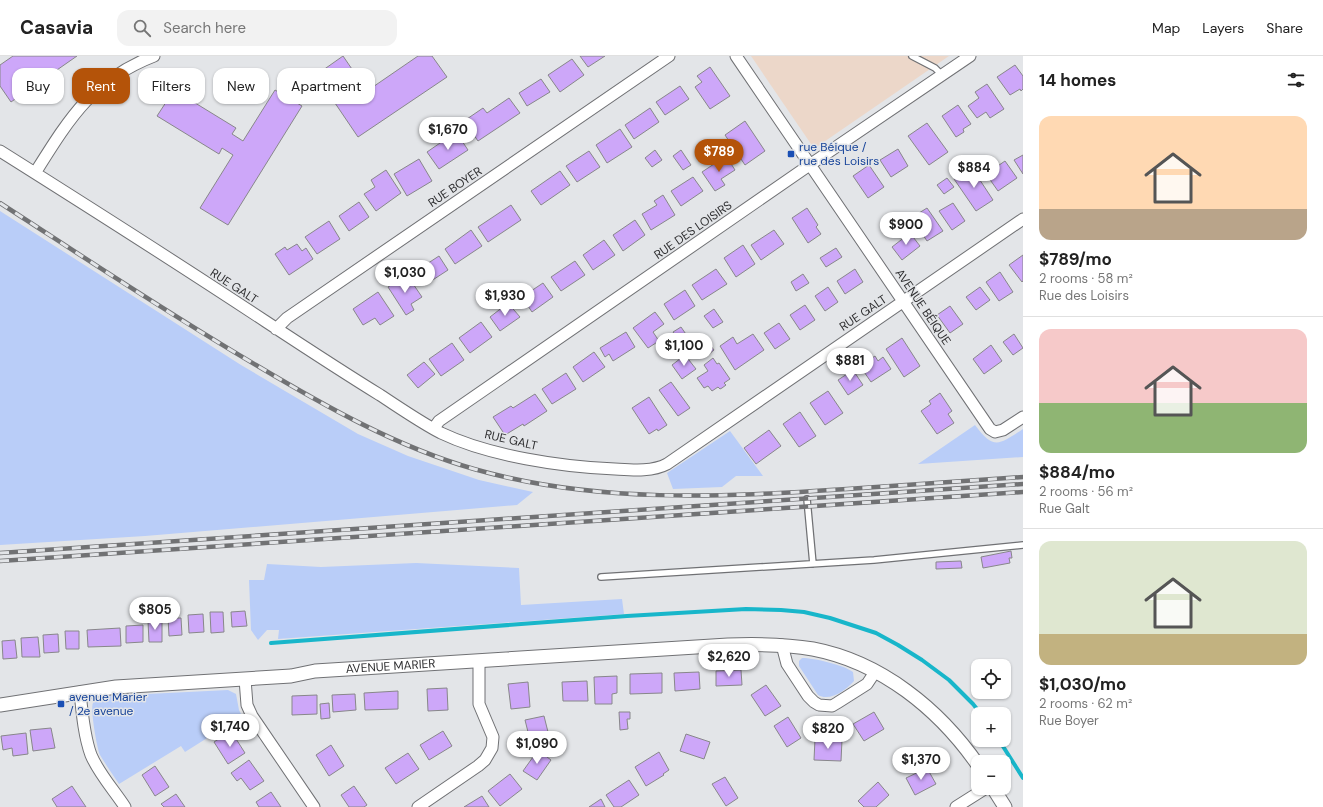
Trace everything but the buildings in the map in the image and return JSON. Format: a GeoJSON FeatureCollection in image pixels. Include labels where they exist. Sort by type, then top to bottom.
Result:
{"type":"FeatureCollection","features":[{"type":"Feature","properties":{"kind":"street"},"geometry":{"type":"LineString","coordinates":[[35,173],[66,124],[87,98],[115,75],[154,56]]}},
{"type":"Feature","properties":{"kind":"street","name":"RUE BOYER"},"geometry":{"type":"LineString","coordinates":[[276,329],[294,313],[670,56]]}},
{"type":"Feature","properties":{"kind":"street","name":"AVENUE BÉIQUE"},"geometry":{"type":"LineString","coordinates":[[736,56],[811,164],[987,425],[995,432],[1004,429],[1023,417]]}},
{"type":"Feature","properties":{"kind":"street","name":"RUE DES LOISIRS"},"geometry":{"type":"LineString","coordinates":[[434,428],[440,421],[811,164],[970,56]]}},
{"type":"Feature","properties":{"kind":"street","name":"RUE GALT"},"geometry":{"type":"LineString","coordinates":[[0,151],[276,329],[434,428],[468,443],[520,457],[594,468],[639,469],[662,466],[1023,219]]}},
{"type":"Feature","properties":{"kind":"street","name":"AVENUE MARIER"},"geometry":{"type":"LineString","coordinates":[[0,705],[80,692],[131,686],[291,676],[315,671],[740,645],[782,645],[827,653],[852,661],[901,687],[923,704],[956,737],[971,756]]}},
{"type":"Feature","properties":{"kind":"street"},"geometry":{"type":"LineString","coordinates":[[782,645],[787,664],[808,696],[819,705],[832,706],[843,700],[867,684],[875,672]]}},
{"type":"Feature","properties":{"kind":"street"},"geometry":{"type":"LineString","coordinates":[[418,807],[478,766],[490,754],[493,737],[479,704],[479,662]]}},
{"type":"Feature","properties":{"kind":"street"},"geometry":{"type":"LineString","coordinates":[[245,679],[247,704],[252,716],[314,807]]}},
{"type":"Feature","properties":{"kind":"street"},"geometry":{"type":"LineString","coordinates":[[80,692],[87,740],[91,754],[96,765],[125,807]]}},
{"type":"Feature","properties":{"kind":"street"},"geometry":{"type":"LineString","coordinates":[[956,807],[975,795]]}},
{"type":"Feature","properties":{"kind":"street"},"geometry":{"type":"LineString","coordinates":[[997,795],[1005,807]]}},
{"type":"Feature","properties":{"kind":"lane"},"geometry":{"type":"LineString","coordinates":[[912,56],[934,68],[942,75]]}},
{"type":"Feature","properties":{"kind":"lane"},"geometry":{"type":"LineString","coordinates":[[807,499],[813,564]]}},
{"type":"Feature","properties":{"kind":"lane"},"geometry":{"type":"LineString","coordinates":[[602,577],[874,560],[1023,545]]}},
{"type":"Feature","properties":{"kind":"shaded area"},"geometry":{"type":"Polygon","coordinates":[[[751,56],[949,56],[818,146],[815,146],[811,144],[751,56]]]}},
{"type":"Feature","properties":{"kind":"shaded area"},"geometry":{"type":"Polygon","coordinates":[[[0,211],[241,365],[358,434],[408,456],[479,480],[533,492],[517,505],[145,536],[0,545],[0,211]]]}},
{"type":"Feature","properties":{"kind":"shaded area"},"geometry":{"type":"Polygon","coordinates":[[[975,425],[987,439],[992,442],[1003,441],[1023,429],[1023,457],[918,464],[975,425]]]}},
{"type":"Feature","properties":{"kind":"shaded area"},"geometry":{"type":"Polygon","coordinates":[[[730,431],[763,476],[736,476],[722,487],[673,489],[667,473],[730,431]]]}},
{"type":"Feature","properties":{"kind":"shaded area"},"geometry":{"type":"Polygon","coordinates":[[[416,563],[519,568],[521,605],[622,599],[624,614],[278,639],[279,630],[267,630],[258,640],[251,630],[249,580],[264,580],[267,564],[321,567],[416,563]]]}},
{"type":"Feature","properties":{"kind":"shaded area"},"geometry":{"type":"Polygon","coordinates":[[[802,658],[829,662],[849,669],[853,672],[854,681],[847,688],[833,696],[823,697],[818,695],[799,666],[799,661],[802,658]]]}},
{"type":"Feature","properties":{"kind":"shaded area"},"geometry":{"type":"Polygon","coordinates":[[[228,690],[236,694],[239,710],[242,716],[185,752],[181,746],[119,784],[100,755],[92,713],[93,703],[96,700],[107,696],[228,690]]]}},
{"type":"Feature","properties":{"kind":"waterway"},"geometry":{"type":"LineString","coordinates":[[271,643],[627,616],[746,609],[804,612],[830,618],[876,633],[898,645],[922,660],[949,680],[975,707]]}},
{"type":"Feature","properties":{"kind":"waterway"},"geometry":{"type":"LineString","coordinates":[[1003,747],[1023,778]]}},
{"type":"Feature","properties":{"kind":"railway"},"geometry":{"type":"LineString","coordinates":[[0,203],[191,326],[308,395],[389,437],[445,460],[474,469],[520,480],[566,488],[613,493],[660,495],[800,492],[1023,477]]}},
{"type":"Feature","properties":{"kind":"railway"},"geometry":{"type":"LineString","coordinates":[[0,553],[1023,484]]}},
{"type":"Feature","properties":{"kind":"railway"},"geometry":{"type":"LineString","coordinates":[[0,561],[1023,492]]}},
{"type":"Feature","properties":{"kind":"place","name":"rue Béique / rue des Loisirs"},"geometry":{"type":"Point","coordinates":[791,154]}},
{"type":"Feature","properties":{"kind":"place","name":"avenue Marier / 2e avenue"},"geometry":{"type":"Point","coordinates":[61,704]}}]}
